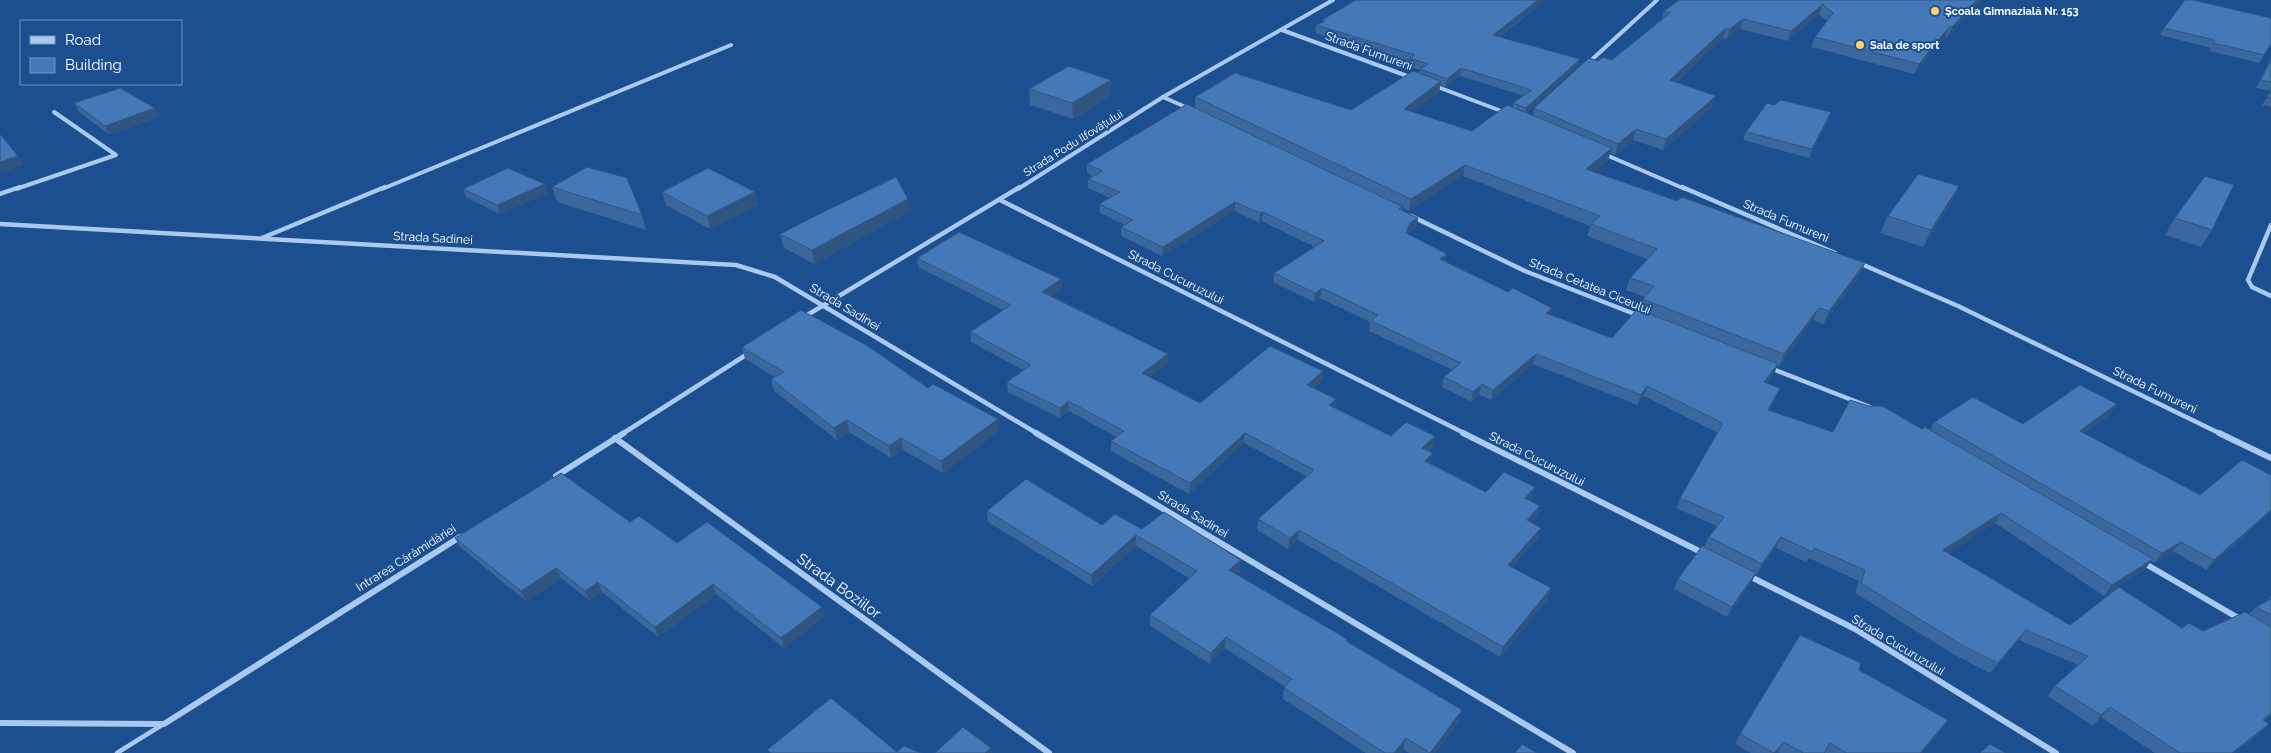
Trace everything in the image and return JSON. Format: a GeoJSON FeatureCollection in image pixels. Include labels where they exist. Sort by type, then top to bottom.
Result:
{"type":"FeatureCollection","features":[{"type":"Feature","properties":{"kind":"street","name":"Strada Podu Ilfovățului"},"geometry":{"type":"LineString","coordinates":[[823,305],[1000,200],[1163,97],[1334,0]]}},
{"type":"Feature","properties":{"kind":"street"},"geometry":{"type":"LineString","coordinates":[[1584,67],[1657,0]]}},
{"type":"Feature","properties":{"kind":"street","name":"Strada Fumureni"},"geometry":{"type":"LineString","coordinates":[[1282,30],[1413,78]]}},
{"type":"Feature","properties":{"kind":"street"},"geometry":{"type":"LineString","coordinates":[[260,239],[731,46]]}},
{"type":"Feature","properties":{"kind":"street"},"geometry":{"type":"LineString","coordinates":[[1432,85],[1506,113]]}},
{"type":"Feature","properties":{"kind":"street"},"geometry":{"type":"LineString","coordinates":[[1163,97],[1198,114]]}},
{"type":"Feature","properties":{"kind":"street"},"geometry":{"type":"LineString","coordinates":[[0,194],[116,155],[54,112]]}},
{"type":"Feature","properties":{"kind":"street","name":"Strada Fumureni"},"geometry":{"type":"LineString","coordinates":[[1597,151],[1841,255]]}},
{"type":"Feature","properties":{"kind":"street","name":"Strada Cucuruzului"},"geometry":{"type":"LineString","coordinates":[[1000,200],[1712,558]]}},
{"type":"Feature","properties":{"kind":"street","name":"Strada Cetatea Ciceului"},"geometry":{"type":"LineString","coordinates":[[1401,211],[1525,271],[1645,318]]}},
{"type":"Feature","properties":{"kind":"street","name":"Strada Sadinei"},"geometry":{"type":"LineString","coordinates":[[0,224],[736,265],[775,277],[1573,753]]}},
{"type":"Feature","properties":{"kind":"street"},"geometry":{"type":"LineString","coordinates":[[2271,226],[2248,280],[2252,287],[2271,296]]}},
{"type":"Feature","properties":{"kind":"street","name":"Strada Fumureni"},"geometry":{"type":"LineString","coordinates":[[1850,259],[1958,306],[2271,458]]}},
{"type":"Feature","properties":{"kind":"street"},"geometry":{"type":"LineString","coordinates":[[798,321],[823,305]]}},
{"type":"Feature","properties":{"kind":"street"},"geometry":{"type":"LineString","coordinates":[[548,481],[757,348]]}},
{"type":"Feature","properties":{"kind":"street"},"geometry":{"type":"LineString","coordinates":[[1766,366],[1877,410]]}},
{"type":"Feature","properties":{"kind":"street","name":"Strada Boziilor"},"geometry":{"type":"LineString","coordinates":[[615,438],[1049,753]]}},
{"type":"Feature","properties":{"kind":"street","name":"Intrarea Cărămidăriei"},"geometry":{"type":"LineString","coordinates":[[164,724],[465,534]]}},
{"type":"Feature","properties":{"kind":"street"},"geometry":{"type":"LineString","coordinates":[[2134,557],[2245,622]]}},
{"type":"Feature","properties":{"kind":"street","name":"Strada Cucuruzului"},"geometry":{"type":"LineString","coordinates":[[1739,571],[1855,629],[2056,753]]}},
{"type":"Feature","properties":{"kind":"street"},"geometry":{"type":"LineString","coordinates":[[0,723],[164,724]]}},
{"type":"Feature","properties":{"kind":"lane"},"geometry":{"type":"LineString","coordinates":[[117,753],[164,724]]}},
{"type":"Feature","properties":{"kind":"building"},"geometry":{"type":"Polygon","coordinates":[[[1356,0],[1538,0],[1493,35],[1580,59],[1526,108],[1513,103],[1532,90],[1461,68],[1447,79],[1420,69],[1428,64],[1410,58],[1415,55],[1316,25],[1356,0]]]}},
{"type":"Feature","properties":{"kind":"building"},"geometry":{"type":"Polygon","coordinates":[[[1679,0],[1977,0],[1952,27],[1949,27],[1919,64],[1815,37],[1833,13],[1823,4],[1791,31],[1743,19],[1730,29],[1726,28],[1670,80],[1716,96],[1666,139],[1636,129],[1618,144],[1534,108],[1589,58],[1598,61],[1603,57],[1612,60],[1670,13],[1664,11],[1679,0]]]}},
{"type":"Feature","properties":{"kind":"building"},"geometry":{"type":"Polygon","coordinates":[[[2185,0],[2193,0],[2271,18],[2271,44],[2264,55],[2213,43],[2215,40],[2164,28],[2185,0]]]}},
{"type":"Feature","properties":{"kind":"building"},"geometry":{"type":"Polygon","coordinates":[[[2271,60],[2271,82],[2261,80],[2271,60]]]}},
{"type":"Feature","properties":{"kind":"building"},"geometry":{"type":"Polygon","coordinates":[[[1069,66],[1111,80],[1072,103],[1029,89],[1069,66]]]}},
{"type":"Feature","properties":{"kind":"building"},"geometry":{"type":"Polygon","coordinates":[[[1413,71],[1441,81],[1404,109],[1472,131],[1507,105],[1612,148],[1586,169],[1677,201],[1682,197],[1865,263],[1829,311],[1819,308],[1784,354],[1643,299],[1654,286],[1630,278],[1657,249],[1591,224],[1600,216],[1465,165],[1411,199],[1195,97],[1235,73],[1351,110],[1413,71]]]}},
{"type":"Feature","properties":{"kind":"building"},"geometry":{"type":"Polygon","coordinates":[[[120,88],[155,108],[105,126],[74,103],[120,88]]]}},
{"type":"Feature","properties":{"kind":"building"},"geometry":{"type":"Polygon","coordinates":[[[1781,100],[1831,112],[1812,149],[1746,132],[1767,103],[1774,105],[1781,100]]]}},
{"type":"Feature","properties":{"kind":"building"},"geometry":{"type":"Polygon","coordinates":[[[1187,104],[1403,207],[1399,209],[1418,218],[1410,223],[1406,233],[1447,254],[1440,259],[1508,292],[1513,288],[1552,308],[1546,313],[1612,338],[1637,309],[1778,364],[1764,382],[1780,388],[1768,410],[1833,432],[1850,400],[1869,406],[1882,406],[1922,429],[1925,427],[2153,559],[2112,585],[2001,513],[1943,550],[2070,625],[2119,587],[2182,628],[2189,623],[2203,631],[2245,612],[2271,627],[2271,713],[2263,720],[2269,724],[2232,753],[2180,753],[2110,707],[2101,715],[2055,686],[2088,656],[2026,630],[1998,663],[1960,644],[1861,583],[1865,570],[1814,548],[1812,552],[1781,537],[1762,564],[1709,537],[1724,517],[1680,498],[1723,423],[1647,386],[1641,395],[1536,354],[1493,390],[1482,384],[1473,392],[1444,377],[1461,363],[1371,321],[1378,315],[1322,288],[1315,293],[1274,273],[1324,241],[1263,212],[1260,213],[1235,202],[1163,247],[1121,227],[1133,220],[1099,204],[1120,192],[1088,179],[1103,171],[1087,164],[1187,104]]]}},
{"type":"Feature","properties":{"kind":"building"},"geometry":{"type":"Polygon","coordinates":[[[0,134],[18,156],[0,162],[0,134]]]}},
{"type":"Feature","properties":{"kind":"building"},"geometry":{"type":"Polygon","coordinates":[[[587,167],[627,178],[642,215],[552,187],[587,167]]]}},
{"type":"Feature","properties":{"kind":"building"},"geometry":{"type":"Polygon","coordinates":[[[508,168],[545,184],[497,205],[463,189],[508,168]]]}},
{"type":"Feature","properties":{"kind":"building"},"geometry":{"type":"Polygon","coordinates":[[[708,168],[755,192],[707,216],[662,192],[708,168]]]}},
{"type":"Feature","properties":{"kind":"building"},"geometry":{"type":"Polygon","coordinates":[[[1918,174],[1959,186],[1931,230],[1888,216],[1918,174]]]}},
{"type":"Feature","properties":{"kind":"building"},"geometry":{"type":"Polygon","coordinates":[[[2205,176],[2234,185],[2212,230],[2175,218],[2205,176]]]}},
{"type":"Feature","properties":{"kind":"building"},"geometry":{"type":"Polygon","coordinates":[[[896,177],[908,199],[812,250],[780,234],[819,214],[896,177]]]}},
{"type":"Feature","properties":{"kind":"building"},"geometry":{"type":"Polygon","coordinates":[[[959,232],[1061,279],[1042,292],[1168,354],[1142,373],[1200,403],[1270,346],[1323,371],[1307,385],[1336,399],[1329,405],[1391,436],[1406,422],[1435,436],[1422,448],[1433,453],[1425,461],[1486,492],[1504,472],[1535,487],[1525,498],[1540,506],[1527,520],[1541,528],[1508,565],[1551,588],[1503,647],[1299,530],[1290,538],[1258,519],[1314,470],[1245,433],[1190,483],[1111,441],[1124,431],[1068,401],[1060,408],[1007,382],[1031,365],[970,332],[1011,305],[917,258],[959,232]]]}},
{"type":"Feature","properties":{"kind":"building"},"geometry":{"type":"Polygon","coordinates":[[[801,310],[868,346],[928,388],[933,384],[998,419],[941,461],[901,438],[889,446],[847,420],[834,428],[771,379],[784,372],[742,347],[801,310]]]}},
{"type":"Feature","properties":{"kind":"building"},"geometry":{"type":"Polygon","coordinates":[[[2080,385],[2117,404],[2080,431],[2200,495],[2242,460],[2271,475],[2271,510],[2214,560],[2181,542],[2162,553],[1934,422],[1973,397],[2023,424],[2080,385]]]}},
{"type":"Feature","properties":{"kind":"building"},"geometry":{"type":"Polygon","coordinates":[[[561,473],[630,522],[639,516],[677,543],[707,522],[822,607],[781,638],[713,584],[655,627],[598,582],[585,591],[556,568],[521,591],[455,538],[561,473]]]}},
{"type":"Feature","properties":{"kind":"building"},"geometry":{"type":"Polygon","coordinates":[[[1026,479],[1102,525],[1115,514],[1142,529],[1164,512],[1241,560],[1229,570],[1347,639],[1346,641],[1462,710],[1430,753],[1406,738],[1394,753],[1385,753],[1284,688],[1292,679],[1226,637],[1211,653],[1150,615],[1197,571],[1136,535],[1091,575],[987,511],[1026,479]]]}},
{"type":"Feature","properties":{"kind":"building"},"geometry":{"type":"Polygon","coordinates":[[[1702,546],[1756,573],[1732,607],[1678,579],[1702,546]]]}},
{"type":"Feature","properties":{"kind":"building"},"geometry":{"type":"Polygon","coordinates":[[[2271,599],[2271,615],[2256,607],[2271,599]]]}},
{"type":"Feature","properties":{"kind":"building"},"geometry":{"type":"Polygon","coordinates":[[[1800,635],[1861,663],[1859,670],[1948,720],[1920,753],[1846,753],[1830,743],[1824,753],[1803,753],[1784,742],[1774,753],[1740,734],[1800,635]]]}},
{"type":"Feature","properties":{"kind":"building"},"geometry":{"type":"Polygon","coordinates":[[[831,698],[897,752],[904,746],[921,753],[771,753],[767,750],[831,698]]]}},
{"type":"Feature","properties":{"kind":"building"},"geometry":{"type":"Polygon","coordinates":[[[963,727],[991,748],[985,753],[935,753],[963,727]]]}},
{"type":"Feature","properties":{"kind":"building"},"geometry":{"type":"Polygon","coordinates":[[[1522,744],[1537,753],[1515,753],[1522,744]]]}},
{"type":"Feature","properties":{"kind":"building"},"geometry":{"type":"Polygon","coordinates":[[[1990,744],[2006,753],[1980,753],[1990,744]]]}},
{"type":"Feature","properties":{"kind":"place","name":"Școala Gimnazială Nr. 153"},"geometry":{"type":"Point","coordinates":[1935,11]}},
{"type":"Feature","properties":{"kind":"place","name":"Sala de sport"},"geometry":{"type":"Point","coordinates":[1860,45]}}]}
